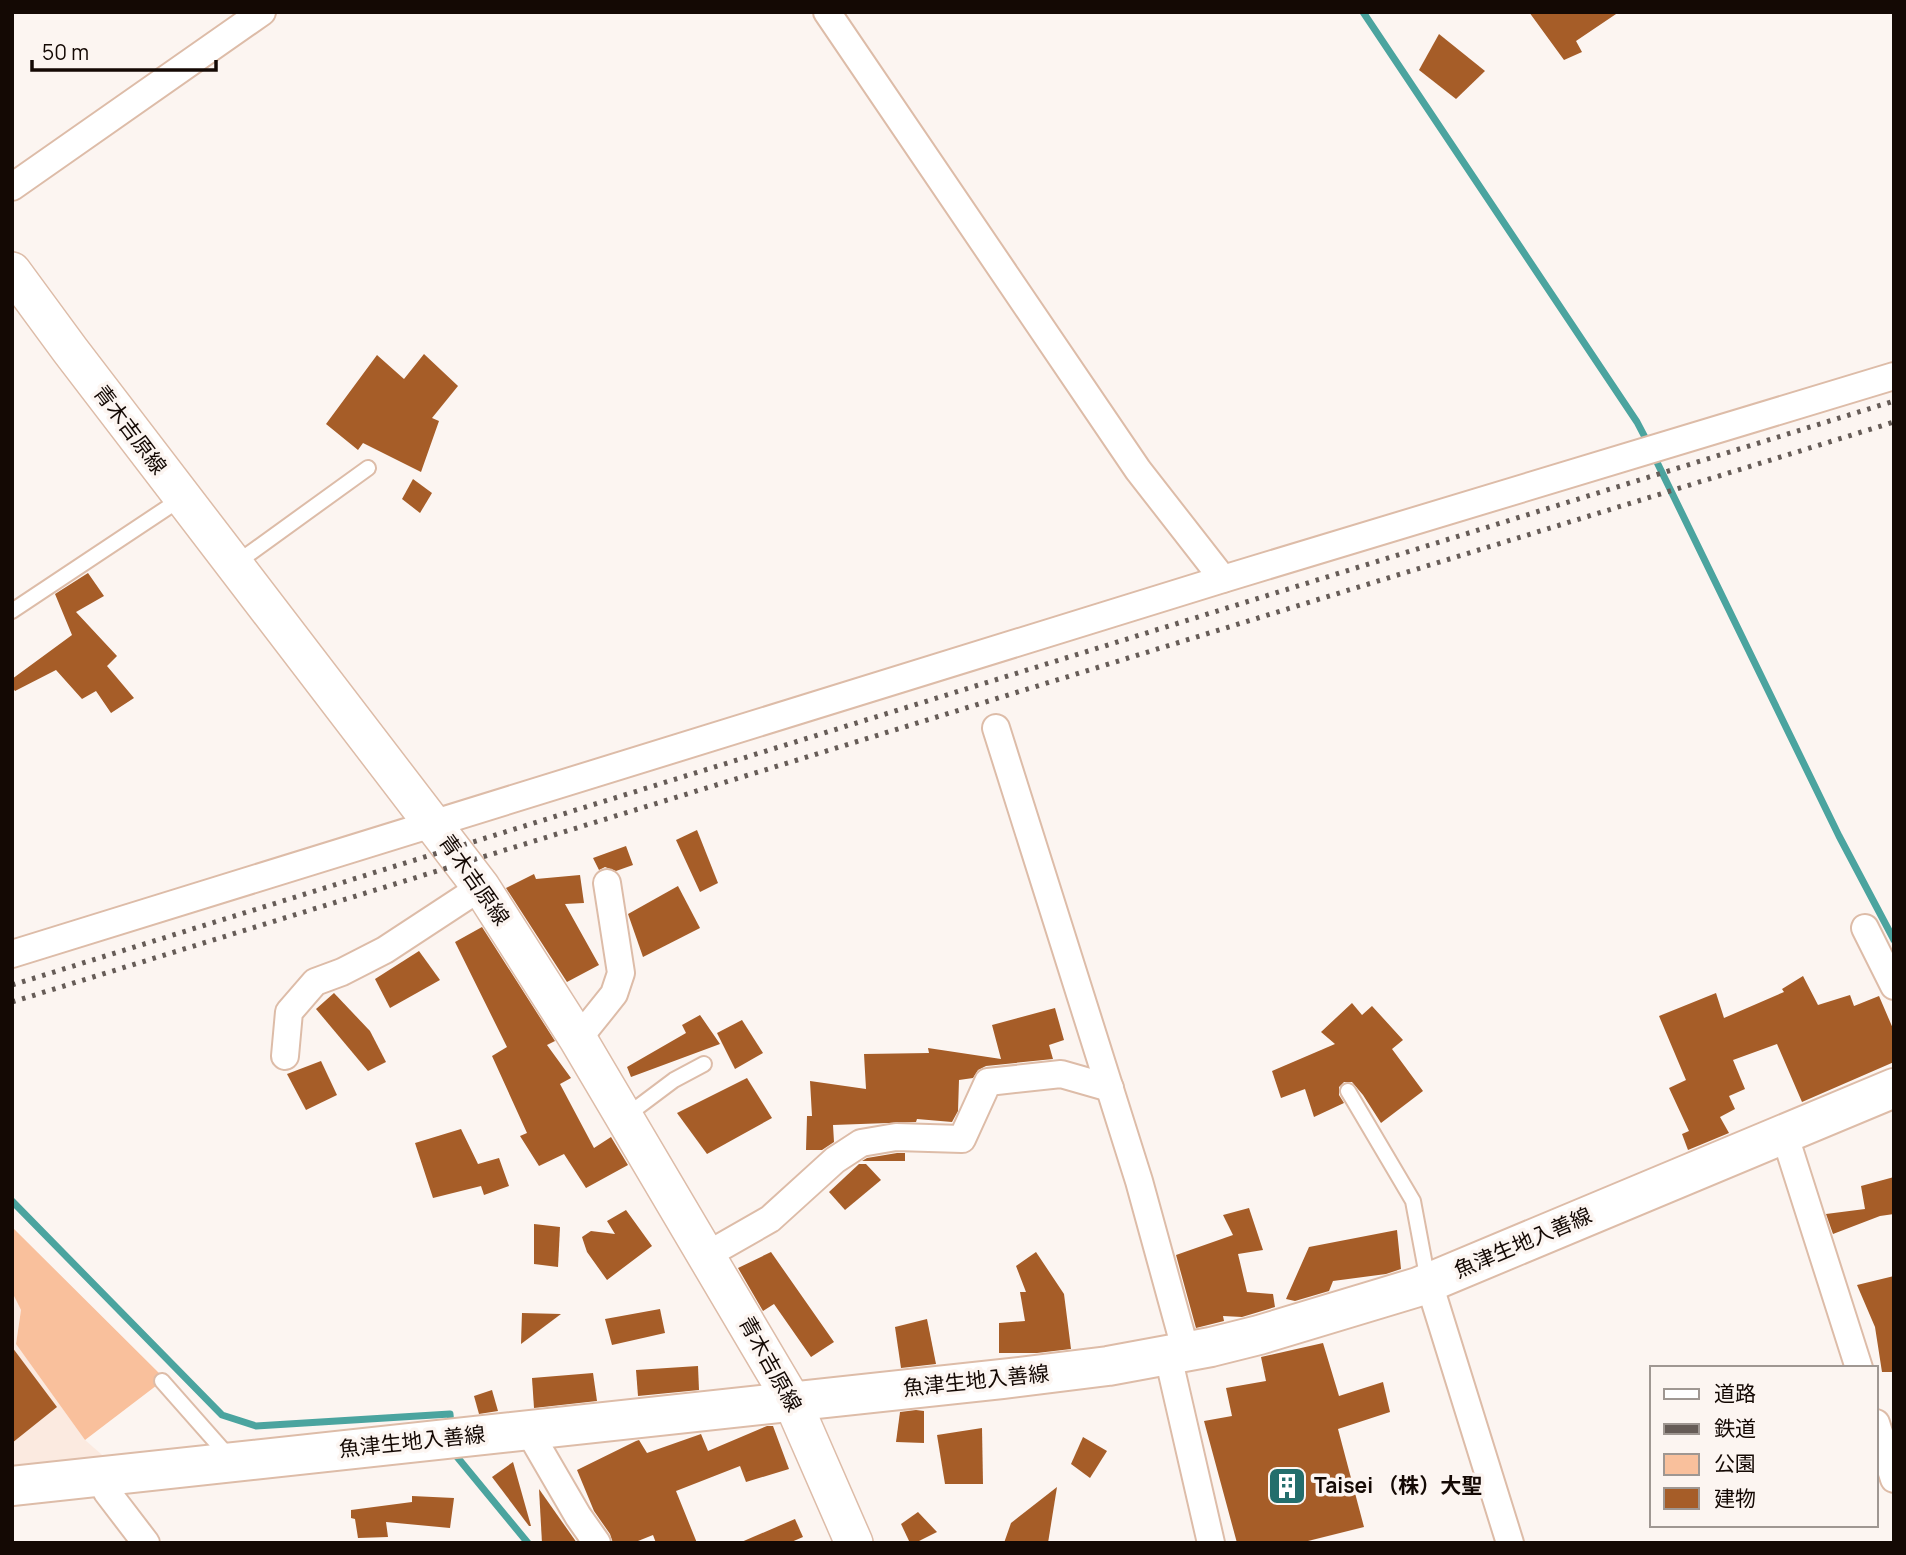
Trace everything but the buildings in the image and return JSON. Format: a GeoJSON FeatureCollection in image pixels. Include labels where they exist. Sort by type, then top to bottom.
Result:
{"type":"FeatureCollection","features":[{"type":"Feature","properties":{"kind":"main road","name":"青木吉原線"},"geometry":{"type":"LineString","coordinates":[[12,271],[69,350],[481,887],[578,1039],[792,1401],[854,1543]]}},
{"type":"Feature","properties":{"kind":"main road","name":"魚津生地入善線"},"geometry":{"type":"LineString","coordinates":[[12,1486],[1015,1378],[1177,1354],[1259,1335],[1429,1283],[1894,1088]]}},
{"type":"Feature","properties":{"kind":"street"},"geometry":{"type":"LineString","coordinates":[[12,187],[262,12]]}},
{"type":"Feature","properties":{"kind":"street"},"geometry":{"type":"LineString","coordinates":[[827,12],[1138,470],[1223,579]]}},
{"type":"Feature","properties":{"kind":"street"},"geometry":{"type":"LineString","coordinates":[[12,954],[1223,579],[1894,376]]}},
{"type":"Feature","properties":{"kind":"street"},"geometry":{"type":"LineString","coordinates":[[996,728],[1139,1181],[1177,1354],[1211,1543]]}},
{"type":"Feature","properties":{"kind":"street"},"geometry":{"type":"LineString","coordinates":[[578,1039],[614,995],[621,973],[607,883]]}},
{"type":"Feature","properties":{"kind":"street"},"geometry":{"type":"LineString","coordinates":[[285,1056],[289,1012],[315,982],[342,972],[385,950],[481,887]]}},
{"type":"Feature","properties":{"kind":"street"},"geometry":{"type":"LineString","coordinates":[[1865,928],[1894,986]]}},
{"type":"Feature","properties":{"kind":"street"},"geometry":{"type":"LineString","coordinates":[[707,1255],[770,1219],[835,1160],[861,1143],[896,1136],[962,1139],[988,1082],[1061,1074],[1110,1088]]}},
{"type":"Feature","properties":{"kind":"street"},"geometry":{"type":"LineString","coordinates":[[1784,1133],[1858,1366]]}},
{"type":"Feature","properties":{"kind":"street"},"geometry":{"type":"LineString","coordinates":[[1429,1283],[1510,1543]]}},
{"type":"Feature","properties":{"kind":"street"},"geometry":{"type":"LineString","coordinates":[[1878,1429],[1894,1479]]}},
{"type":"Feature","properties":{"kind":"street"},"geometry":{"type":"LineString","coordinates":[[528,1430],[578,1516],[597,1543]]}},
{"type":"Feature","properties":{"kind":"street"},"geometry":{"type":"LineString","coordinates":[[99,1477],[107,1492],[146,1543]]}},
{"type":"Feature","properties":{"kind":"lane"},"geometry":{"type":"LineString","coordinates":[[234,565],[368,468]]}},
{"type":"Feature","properties":{"kind":"lane"},"geometry":{"type":"LineString","coordinates":[[12,611],[182,498]]}},
{"type":"Feature","properties":{"kind":"lane"},"geometry":{"type":"LineString","coordinates":[[625,1117],[674,1080],[704,1063]]}},
{"type":"Feature","properties":{"kind":"lane"},"geometry":{"type":"LineString","coordinates":[[1349,1091],[1413,1200],[1429,1283]]}},
{"type":"Feature","properties":{"kind":"lane"},"geometry":{"type":"LineString","coordinates":[[162,1381],[233,1462]]}},
{"type":"Feature","properties":{"kind":"shaded area"},"geometry":{"type":"Polygon","coordinates":[[[12,1292],[21,1310],[16,1344],[85,1440],[109,1461],[12,1475],[12,1292]]]}},
{"type":"Feature","properties":{"kind":"green space"},"geometry":{"type":"Polygon","coordinates":[[[12,1227],[165,1379],[85,1440],[16,1344],[21,1310],[12,1292],[12,1227]]]}},
{"type":"Feature","properties":{"kind":"waterway"},"geometry":{"type":"LineString","coordinates":[[1363,12],[1637,422],[1648,443]]}},
{"type":"Feature","properties":{"kind":"waterway"},"geometry":{"type":"LineString","coordinates":[[1653,454],[1839,836],[1894,940]]}},
{"type":"Feature","properties":{"kind":"waterway"},"geometry":{"type":"LineString","coordinates":[[12,1201],[222,1415],[256,1426],[450,1414],[451,1426]]}},
{"type":"Feature","properties":{"kind":"waterway"},"geometry":{"type":"LineString","coordinates":[[453,1452],[528,1543]]}},
{"type":"Feature","properties":{"kind":"railway"},"geometry":{"type":"LineString","coordinates":[[12,985],[1894,401]]}},
{"type":"Feature","properties":{"kind":"railway"},"geometry":{"type":"LineString","coordinates":[[12,1002],[1894,422]]}},
{"type":"Feature","properties":{"kind":"place","name":"Taisei （株）大聖"},"geometry":{"type":"Point","coordinates":[1287,1486]}}]}
